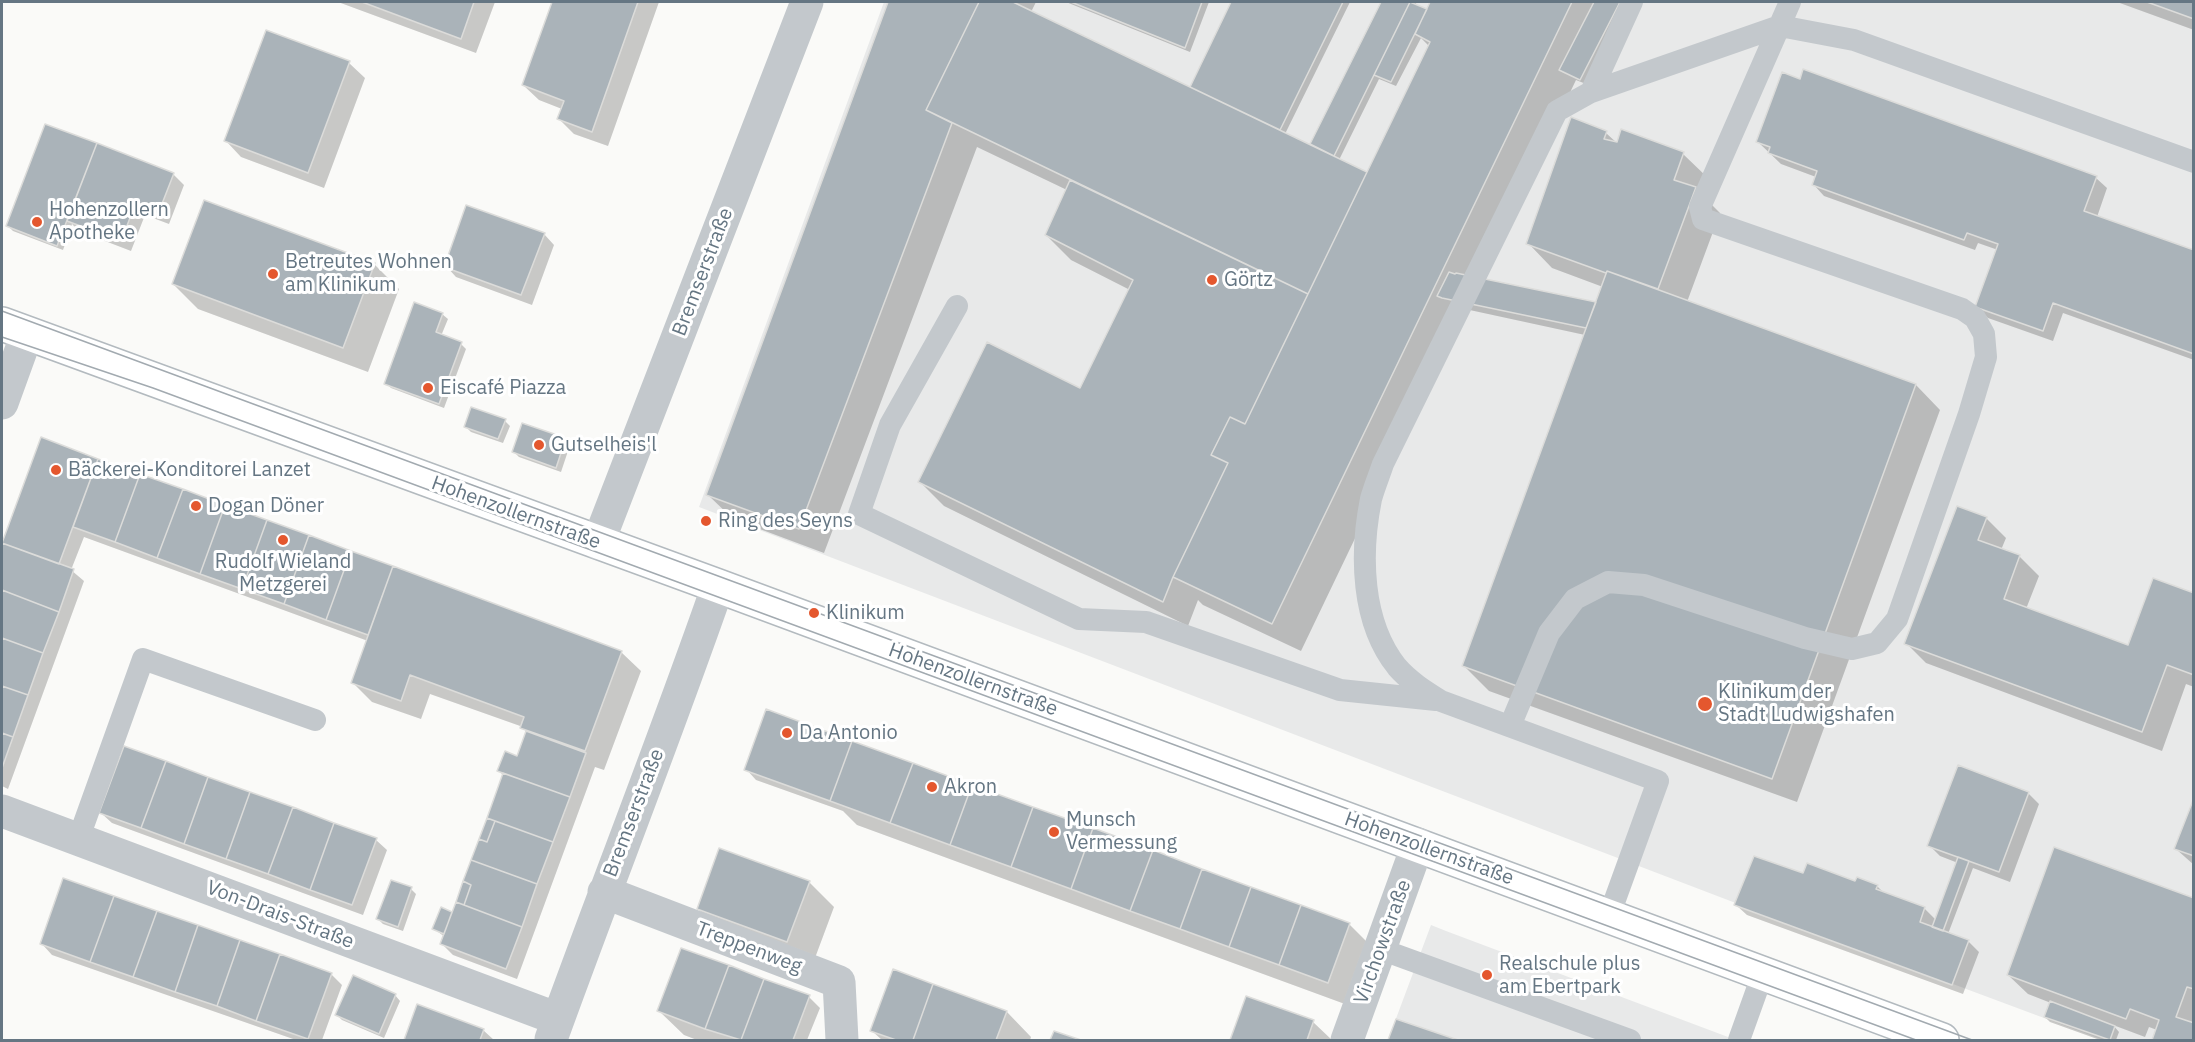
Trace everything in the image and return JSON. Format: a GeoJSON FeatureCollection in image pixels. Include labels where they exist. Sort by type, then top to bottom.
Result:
{"type":"FeatureCollection","features":[{"type":"Feature","properties":{"kind":"street","name":"Bremserstraße"},"geometry":{"type":"LineString","coordinates":[[598,543],[807,2]]}},
{"type":"Feature","properties":{"kind":"street","name":"Hohenzollernstraße"},"geometry":{"type":"LineString","coordinates":[[14,329],[1418,844],[1942,1041]]}},
{"type":"Feature","properties":{"kind":"street"},"geometry":{"type":"LineString","coordinates":[[2,403],[14,329]]}},
{"type":"Feature","properties":{"kind":"street","name":"Bremserstraße"},"geometry":{"type":"LineString","coordinates":[[554,1030],[682,689],[718,586]]}},
{"type":"Feature","properties":{"kind":"street","name":"Von-Drais-Straße"},"geometry":{"type":"LineString","coordinates":[[2,812],[78,840],[554,1030]]}},
{"type":"Feature","properties":{"kind":"street","name":"Virchowstraße"},"geometry":{"type":"LineString","coordinates":[[1347,1041],[1418,844]]}},
{"type":"Feature","properties":{"kind":"street","name":"Treppenweg"},"geometry":{"type":"LineString","coordinates":[[604,892],[839,982],[842,1041]]}},
{"type":"Feature","properties":{"kind":"lane"},"geometry":{"type":"LineString","coordinates":[[1591,92],[1632,2]]}},
{"type":"Feature","properties":{"kind":"lane"},"geometry":{"type":"LineString","coordinates":[[1510,726],[1549,633],[1575,599],[1608,582],[1644,585],[1805,638],[1852,649],[1877,643],[1897,619],[1969,414],[1986,357],[1984,334],[1976,318],[1962,309],[1703,219],[1700,207],[1790,2]]}},
{"type":"Feature","properties":{"kind":"lane"},"geometry":{"type":"LineString","coordinates":[[1609,916],[1658,781],[1441,700],[1418,687],[1398,668],[1380,642],[1370,615],[1366,584],[1366,552],[1371,499],[1383,464],[1557,111],[1591,92],[1780,26],[1854,40],[2193,162]]}},
{"type":"Feature","properties":{"kind":"lane"},"geometry":{"type":"LineString","coordinates":[[957,306],[890,425],[859,514],[1079,619],[1146,622],[1340,690],[1441,700]]}},
{"type":"Feature","properties":{"kind":"lane"},"geometry":{"type":"LineString","coordinates":[[78,840],[143,659],[315,720]]}},
{"type":"Feature","properties":{"kind":"lane"},"geometry":{"type":"LineString","coordinates":[[1380,950],[1630,1041]]}},
{"type":"Feature","properties":{"kind":"lane"},"geometry":{"type":"LineString","coordinates":[[1739,1041],[1764,973]]}},
{"type":"Feature","properties":{"kind":"shaded area","name":"Klinikum der Stadt Ludwigshafen"},"geometry":{"type":"Polygon","coordinates":[[[884,2],[2193,2],[2193,1040],[2103,1040],[1733,902],[699,507],[884,2]]]}},
{"type":"Feature","properties":{"kind":"shaded area","name":"Realschule plus am Ebertpark"},"geometry":{"type":"Polygon","coordinates":[[[1431,925],[1446,931],[1736,1040],[1388,1040],[1431,925]]]}},
{"type":"Feature","properties":{"kind":"building"},"geometry":{"type":"Polygon","coordinates":[[[362,2],[474,2],[461,39],[362,2]]]}},
{"type":"Feature","properties":{"kind":"building"},"geometry":{"type":"Polygon","coordinates":[[[552,2],[638,2],[592,132],[557,119],[564,101],[522,85],[552,2]]]}},
{"type":"Feature","properties":{"kind":"building"},"geometry":{"type":"Polygon","coordinates":[[[888,2],[979,2],[926,110],[952,123],[799,529],[706,495],[888,2]]]}},
{"type":"Feature","properties":{"kind":"building"},"geometry":{"type":"Polygon","coordinates":[[[979,2],[1013,2],[1367,172],[1308,294],[926,110],[979,2]]]}},
{"type":"Feature","properties":{"kind":"building"},"geometry":{"type":"Polygon","coordinates":[[[1071,2],[1202,2],[1185,48],[1071,2]]]}},
{"type":"Feature","properties":{"kind":"building"},"geometry":{"type":"Polygon","coordinates":[[[1231,2],[1343,2],[1280,130],[1190,87],[1231,2]]]}},
{"type":"Feature","properties":{"kind":"building"},"geometry":{"type":"Polygon","coordinates":[[[1381,2],[1410,2],[1334,156],[1310,144],[1381,2]]]}},
{"type":"Feature","properties":{"kind":"building"},"geometry":{"type":"Polygon","coordinates":[[[1410,2],[1427,9],[1391,82],[1374,75],[1410,2]]]}},
{"type":"Feature","properties":{"kind":"building"},"geometry":{"type":"Polygon","coordinates":[[[1430,2],[1572,2],[1272,624],[1173,577],[1228,463],[1211,455],[1230,417],[1245,424],[1430,42],[1415,34],[1430,2]]]}},
{"type":"Feature","properties":{"kind":"building"},"geometry":{"type":"Polygon","coordinates":[[[1594,2],[1620,2],[1580,80],[1559,70],[1594,2]]]}},
{"type":"Feature","properties":{"kind":"building"},"geometry":{"type":"Polygon","coordinates":[[[2147,2],[2194,2],[2194,19],[2147,2]]]}},
{"type":"Feature","properties":{"kind":"building"},"geometry":{"type":"Polygon","coordinates":[[[266,30],[350,61],[308,173],[224,141],[266,30]]]}},
{"type":"Feature","properties":{"kind":"building"},"geometry":{"type":"Polygon","coordinates":[[[1803,69],[2097,176],[2084,211],[2194,250],[2194,354],[2053,303],[2043,331],[1975,307],[1998,244],[1967,233],[1964,240],[1812,185],[1817,171],[1768,153],[1770,147],[1756,142],[1782,72],[1800,79],[1803,69]]]}},
{"type":"Feature","properties":{"kind":"building"},"geometry":{"type":"Polygon","coordinates":[[[1571,117],[1607,131],[1604,139],[1617,142],[1621,129],[1684,152],[1674,180],[1696,187],[1658,289],[1526,244],[1571,117]]]}},
{"type":"Feature","properties":{"kind":"building"},"geometry":{"type":"Polygon","coordinates":[[[45,124],[97,143],[57,246],[6,226],[45,124]]]}},
{"type":"Feature","properties":{"kind":"building"},"geometry":{"type":"Polygon","coordinates":[[[97,143],[174,173],[158,214],[135,205],[121,241],[67,221],[97,143]]]}},
{"type":"Feature","properties":{"kind":"building"},"geometry":{"type":"Polygon","coordinates":[[[1070,180],[1308,294],[1245,424],[1230,417],[1211,455],[1228,463],[1163,602],[918,482],[987,342],[1080,388],[1133,280],[1045,235],[1070,180]]]}},
{"type":"Feature","properties":{"kind":"building","name":"Betreutes Wohnen am Klinikum"},"geometry":{"type":"Polygon","coordinates":[[[204,200],[375,263],[343,348],[172,284],[204,200]]]}},
{"type":"Feature","properties":{"kind":"building"},"geometry":{"type":"Polygon","coordinates":[[[466,205],[545,233],[521,295],[444,267],[466,205]]]}},
{"type":"Feature","properties":{"kind":"building"},"geometry":{"type":"Polygon","coordinates":[[[1607,271],[1916,384],[1772,779],[1462,666],[1607,271]]]}},
{"type":"Feature","properties":{"kind":"building"},"geometry":{"type":"Polygon","coordinates":[[[1449,272],[1596,302],[1586,328],[1437,296],[1449,272]]]}},
{"type":"Feature","properties":{"kind":"building"},"geometry":{"type":"Polygon","coordinates":[[[414,302],[443,313],[436,332],[462,342],[439,404],[384,384],[414,302]]]}},
{"type":"Feature","properties":{"kind":"building"},"geometry":{"type":"Polygon","coordinates":[[[471,407],[506,419],[498,439],[464,427],[471,407]]]}},
{"type":"Feature","properties":{"kind":"building","name":"Gutselheis'l"},"geometry":{"type":"Polygon","coordinates":[[[522,423],[566,438],[556,468],[512,452],[522,423]]]}},
{"type":"Feature","properties":{"kind":"building"},"geometry":{"type":"Polygon","coordinates":[[[41,437],[98,459],[59,564],[2,543],[41,437]]]}},
{"type":"Feature","properties":{"kind":"building"},"geometry":{"type":"Polygon","coordinates":[[[98,459],[140,474],[115,542],[73,527],[98,459]]]}},
{"type":"Feature","properties":{"kind":"building"},"geometry":{"type":"Polygon","coordinates":[[[140,474],[183,489],[157,558],[115,542],[140,474]]]}},
{"type":"Feature","properties":{"kind":"building"},"geometry":{"type":"Polygon","coordinates":[[[183,489],[225,505],[200,574],[157,558],[183,489]]]}},
{"type":"Feature","properties":{"kind":"building"},"geometry":{"type":"Polygon","coordinates":[[[225,505],[267,520],[242,589],[200,574],[225,505]]]}},
{"type":"Feature","properties":{"kind":"building"},"geometry":{"type":"Polygon","coordinates":[[[1957,506],[1987,517],[1978,540],[2020,555],[2004,599],[2128,645],[2153,578],[2194,593],[2194,675],[2167,665],[2142,732],[1904,644],[1957,506]]]}},
{"type":"Feature","properties":{"kind":"building"},"geometry":{"type":"Polygon","coordinates":[[[267,520],[309,535],[284,604],[242,589],[267,520]]]}},
{"type":"Feature","properties":{"kind":"building"},"geometry":{"type":"Polygon","coordinates":[[[309,535],[351,551],[326,620],[284,604],[309,535]]]}},
{"type":"Feature","properties":{"kind":"building"},"geometry":{"type":"Polygon","coordinates":[[[2,543],[74,569],[59,612],[2,590],[2,543]]]}},
{"type":"Feature","properties":{"kind":"building"},"geometry":{"type":"Polygon","coordinates":[[[351,551],[393,566],[368,635],[326,620],[351,551]]]}},
{"type":"Feature","properties":{"kind":"building"},"geometry":{"type":"Polygon","coordinates":[[[393,566],[622,651],[585,751],[520,728],[524,717],[410,675],[401,701],[351,683],[393,566]]]}},
{"type":"Feature","properties":{"kind":"building"},"geometry":{"type":"Polygon","coordinates":[[[2,590],[59,612],[43,653],[2,638],[2,590]]]}},
{"type":"Feature","properties":{"kind":"building"},"geometry":{"type":"Polygon","coordinates":[[[2,638],[43,653],[28,695],[2,686],[2,638]]]}},
{"type":"Feature","properties":{"kind":"building"},"geometry":{"type":"Polygon","coordinates":[[[2,686],[28,695],[13,737],[2,733],[2,686]]]}},
{"type":"Feature","properties":{"kind":"building"},"geometry":{"type":"Polygon","coordinates":[[[766,709],[852,741],[830,801],[744,770],[766,709]]]}},
{"type":"Feature","properties":{"kind":"building"},"geometry":{"type":"Polygon","coordinates":[[[526,731],[586,753],[570,797],[497,771],[505,751],[517,756],[526,731]]]}},
{"type":"Feature","properties":{"kind":"building"},"geometry":{"type":"Polygon","coordinates":[[[2,733],[13,737],[2,768],[2,733]]]}},
{"type":"Feature","properties":{"kind":"building"},"geometry":{"type":"Polygon","coordinates":[[[852,741],[913,763],[890,823],[830,801],[852,741]]]}},
{"type":"Feature","properties":{"kind":"building"},"geometry":{"type":"Polygon","coordinates":[[[124,746],[166,761],[141,828],[99,813],[124,746]]]}},
{"type":"Feature","properties":{"kind":"building"},"geometry":{"type":"Polygon","coordinates":[[[166,761],[208,777],[184,844],[141,828],[166,761]]]}},
{"type":"Feature","properties":{"kind":"building"},"geometry":{"type":"Polygon","coordinates":[[[913,763],[972,785],[950,845],[890,823],[913,763]]]}},
{"type":"Feature","properties":{"kind":"building"},"geometry":{"type":"Polygon","coordinates":[[[1958,765],[2029,792],[1999,872],[1927,846],[1958,765]]]}},
{"type":"Feature","properties":{"kind":"building"},"geometry":{"type":"Polygon","coordinates":[[[503,773],[570,797],[553,842],[487,818],[503,773]]]}},
{"type":"Feature","properties":{"kind":"building"},"geometry":{"type":"Polygon","coordinates":[[[208,777],[250,792],[226,859],[184,844],[208,777]]]}},
{"type":"Feature","properties":{"kind":"building"},"geometry":{"type":"Polygon","coordinates":[[[972,785],[1033,807],[1011,867],[950,845],[972,785]]]}},
{"type":"Feature","properties":{"kind":"building"},"geometry":{"type":"Polygon","coordinates":[[[250,792],[293,807],[268,874],[226,859],[250,792]]]}},
{"type":"Feature","properties":{"kind":"building"},"geometry":{"type":"Polygon","coordinates":[[[2194,798],[2194,856],[2174,849],[2194,798]]]}},
{"type":"Feature","properties":{"kind":"building"},"geometry":{"type":"Polygon","coordinates":[[[293,807],[334,823],[310,890],[268,874],[293,807]]]}},
{"type":"Feature","properties":{"kind":"building"},"geometry":{"type":"Polygon","coordinates":[[[1033,807],[1093,828],[1071,889],[1011,867],[1033,807]]]}},
{"type":"Feature","properties":{"kind":"building"},"geometry":{"type":"Polygon","coordinates":[[[487,818],[495,821],[487,842],[479,839],[487,818]]]}},
{"type":"Feature","properties":{"kind":"building"},"geometry":{"type":"Polygon","coordinates":[[[495,821],[553,842],[537,884],[471,860],[479,839],[487,842],[495,821]]]}},
{"type":"Feature","properties":{"kind":"building"},"geometry":{"type":"Polygon","coordinates":[[[334,823],[377,838],[352,905],[310,890],[334,823]]]}},
{"type":"Feature","properties":{"kind":"building"},"geometry":{"type":"Polygon","coordinates":[[[1093,828],[1153,850],[1130,911],[1071,889],[1093,828]]]}},
{"type":"Feature","properties":{"kind":"building"},"geometry":{"type":"Polygon","coordinates":[[[2054,847],[2194,898],[2194,989],[2187,987],[2176,1017],[2194,1023],[2194,1040],[2152,1040],[2159,1020],[2130,1009],[2126,1019],[2007,975],[2054,847]]]}},
{"type":"Feature","properties":{"kind":"building"},"geometry":{"type":"Polygon","coordinates":[[[719,848],[810,881],[787,942],[697,909],[719,848]]]}},
{"type":"Feature","properties":{"kind":"building"},"geometry":{"type":"Polygon","coordinates":[[[1153,850],[1202,869],[1180,929],[1130,911],[1153,850]]]}},
{"type":"Feature","properties":{"kind":"building"},"geometry":{"type":"Polygon","coordinates":[[[1754,856],[1803,873],[1807,863],[1855,881],[1857,877],[1878,885],[1876,889],[1925,907],[1920,922],[1969,940],[1952,985],[1734,905],[1754,856]]]}},
{"type":"Feature","properties":{"kind":"building"},"geometry":{"type":"Polygon","coordinates":[[[1958,857],[1969,861],[1943,931],[1932,927],[1958,857]]]}},
{"type":"Feature","properties":{"kind":"building"},"geometry":{"type":"Polygon","coordinates":[[[471,860],[537,884],[522,927],[464,905],[471,885],[463,881],[471,860]]]}},
{"type":"Feature","properties":{"kind":"building"},"geometry":{"type":"Polygon","coordinates":[[[1202,869],[1251,887],[1229,947],[1180,929],[1202,869]]]}},
{"type":"Feature","properties":{"kind":"building"},"geometry":{"type":"Polygon","coordinates":[[[63,878],[114,896],[90,962],[40,944],[63,878]]]}},
{"type":"Feature","properties":{"kind":"building"},"geometry":{"type":"Polygon","coordinates":[[[391,880],[412,887],[398,927],[376,919],[391,880]]]}},
{"type":"Feature","properties":{"kind":"building"},"geometry":{"type":"Polygon","coordinates":[[[463,881],[471,885],[464,905],[456,902],[463,881]]]}},
{"type":"Feature","properties":{"kind":"building"},"geometry":{"type":"Polygon","coordinates":[[[1251,887],[1301,905],[1279,965],[1229,947],[1251,887]]]}},
{"type":"Feature","properties":{"kind":"building"},"geometry":{"type":"Polygon","coordinates":[[[114,896],[157,911],[133,977],[90,962],[114,896]]]}},
{"type":"Feature","properties":{"kind":"building"},"geometry":{"type":"Polygon","coordinates":[[[456,902],[522,927],[506,969],[440,944],[456,902]]]}},
{"type":"Feature","properties":{"kind":"building"},"geometry":{"type":"Polygon","coordinates":[[[1301,905],[1350,923],[1328,983],[1279,965],[1301,905]]]}},
{"type":"Feature","properties":{"kind":"building"},"geometry":{"type":"Polygon","coordinates":[[[441,907],[452,912],[444,934],[432,929],[441,907]]]}},
{"type":"Feature","properties":{"kind":"building"},"geometry":{"type":"Polygon","coordinates":[[[157,911],[198,925],[175,992],[133,977],[157,911]]]}},
{"type":"Feature","properties":{"kind":"building"},"geometry":{"type":"Polygon","coordinates":[[[198,925],[240,940],[217,1006],[175,992],[198,925]]]}},
{"type":"Feature","properties":{"kind":"building"},"geometry":{"type":"Polygon","coordinates":[[[240,940],[280,954],[256,1021],[217,1006],[240,940]]]}},
{"type":"Feature","properties":{"kind":"building"},"geometry":{"type":"Polygon","coordinates":[[[681,948],[729,965],[705,1029],[657,1011],[681,948]]]}},
{"type":"Feature","properties":{"kind":"building"},"geometry":{"type":"Polygon","coordinates":[[[280,954],[332,973],[308,1039],[256,1021],[280,954]]]}},
{"type":"Feature","properties":{"kind":"building"},"geometry":{"type":"Polygon","coordinates":[[[729,965],[764,979],[741,1040],[705,1029],[729,965]]]}},
{"type":"Feature","properties":{"kind":"building"},"geometry":{"type":"Polygon","coordinates":[[[893,969],[933,984],[913,1040],[896,1040],[870,1031],[893,969]]]}},
{"type":"Feature","properties":{"kind":"building"},"geometry":{"type":"Polygon","coordinates":[[[353,975],[396,994],[379,1034],[335,1015],[353,975]]]}},
{"type":"Feature","properties":{"kind":"building"},"geometry":{"type":"Polygon","coordinates":[[[764,979],[810,995],[793,1040],[741,1040],[764,979]]]}},
{"type":"Feature","properties":{"kind":"building"},"geometry":{"type":"Polygon","coordinates":[[[933,984],[1007,1011],[996,1040],[913,1040],[933,984]]]}},
{"type":"Feature","properties":{"kind":"building"},"geometry":{"type":"Polygon","coordinates":[[[1246,996],[1314,1020],[1307,1040],[1230,1040],[1246,996]]]}},
{"type":"Feature","properties":{"kind":"building"},"geometry":{"type":"Polygon","coordinates":[[[2050,1001],[2115,1026],[2110,1040],[2044,1017],[2050,1001]]]}},
{"type":"Feature","properties":{"kind":"building"},"geometry":{"type":"Polygon","coordinates":[[[417,1004],[484,1029],[480,1040],[404,1040],[417,1004]]]}},
{"type":"Feature","properties":{"kind":"building"},"geometry":{"type":"Polygon","coordinates":[[[1396,1019],[1458,1040],[1388,1040],[1396,1019]]]}},
{"type":"Feature","properties":{"kind":"building"},"geometry":{"type":"Polygon","coordinates":[[[1054,1031],[1081,1040],[1050,1040],[1054,1031]]]}},
{"type":"Feature","properties":{"kind":"tram line"},"geometry":{"type":"LineString","coordinates":[[2,311],[1972,1040]]}},
{"type":"Feature","properties":{"kind":"tram line"},"geometry":{"type":"LineString","coordinates":[[2,337],[153,388],[1916,1040]]}},
{"type":"Feature","properties":{"kind":"place","name":"Hohenzollern Apotheke"},"geometry":{"type":"Point","coordinates":[37,222]}},
{"type":"Feature","properties":{"kind":"place","name":"Betreutes Wohnen am Klinikum"},"geometry":{"type":"Point","coordinates":[273,274]}},
{"type":"Feature","properties":{"kind":"place","name":"Görtz"},"geometry":{"type":"Point","coordinates":[1212,280]}},
{"type":"Feature","properties":{"kind":"place","name":"Eiscafé Piazza"},"geometry":{"type":"Point","coordinates":[428,388]}},
{"type":"Feature","properties":{"kind":"place","name":"Gutselheis'l"},"geometry":{"type":"Point","coordinates":[539,445]}},
{"type":"Feature","properties":{"kind":"place","name":"Bäckerei-Konditorei Lanzet"},"geometry":{"type":"Point","coordinates":[56,470]}},
{"type":"Feature","properties":{"kind":"place","name":"Dogan Döner"},"geometry":{"type":"Point","coordinates":[196,506]}},
{"type":"Feature","properties":{"kind":"place","name":"Ring des Seyns"},"geometry":{"type":"Point","coordinates":[706,521]}},
{"type":"Feature","properties":{"kind":"place","name":"Rudolf Wieland Metzgerei"},"geometry":{"type":"Point","coordinates":[283,540]}},
{"type":"Feature","properties":{"kind":"place","name":"Klinikum"},"geometry":{"type":"Point","coordinates":[814,613]}},
{"type":"Feature","properties":{"kind":"place","name":"Klinikum der Stadt Ludwigshafen"},"geometry":{"type":"Point","coordinates":[1705,704]}},
{"type":"Feature","properties":{"kind":"place","name":"Da Antonio"},"geometry":{"type":"Point","coordinates":[787,733]}},
{"type":"Feature","properties":{"kind":"place","name":"Akron"},"geometry":{"type":"Point","coordinates":[932,787]}},
{"type":"Feature","properties":{"kind":"place","name":"Munsch Vermessung"},"geometry":{"type":"Point","coordinates":[1054,832]}},
{"type":"Feature","properties":{"kind":"place","name":"Realschule plus am Ebertpark"},"geometry":{"type":"Point","coordinates":[1487,975]}}]}
